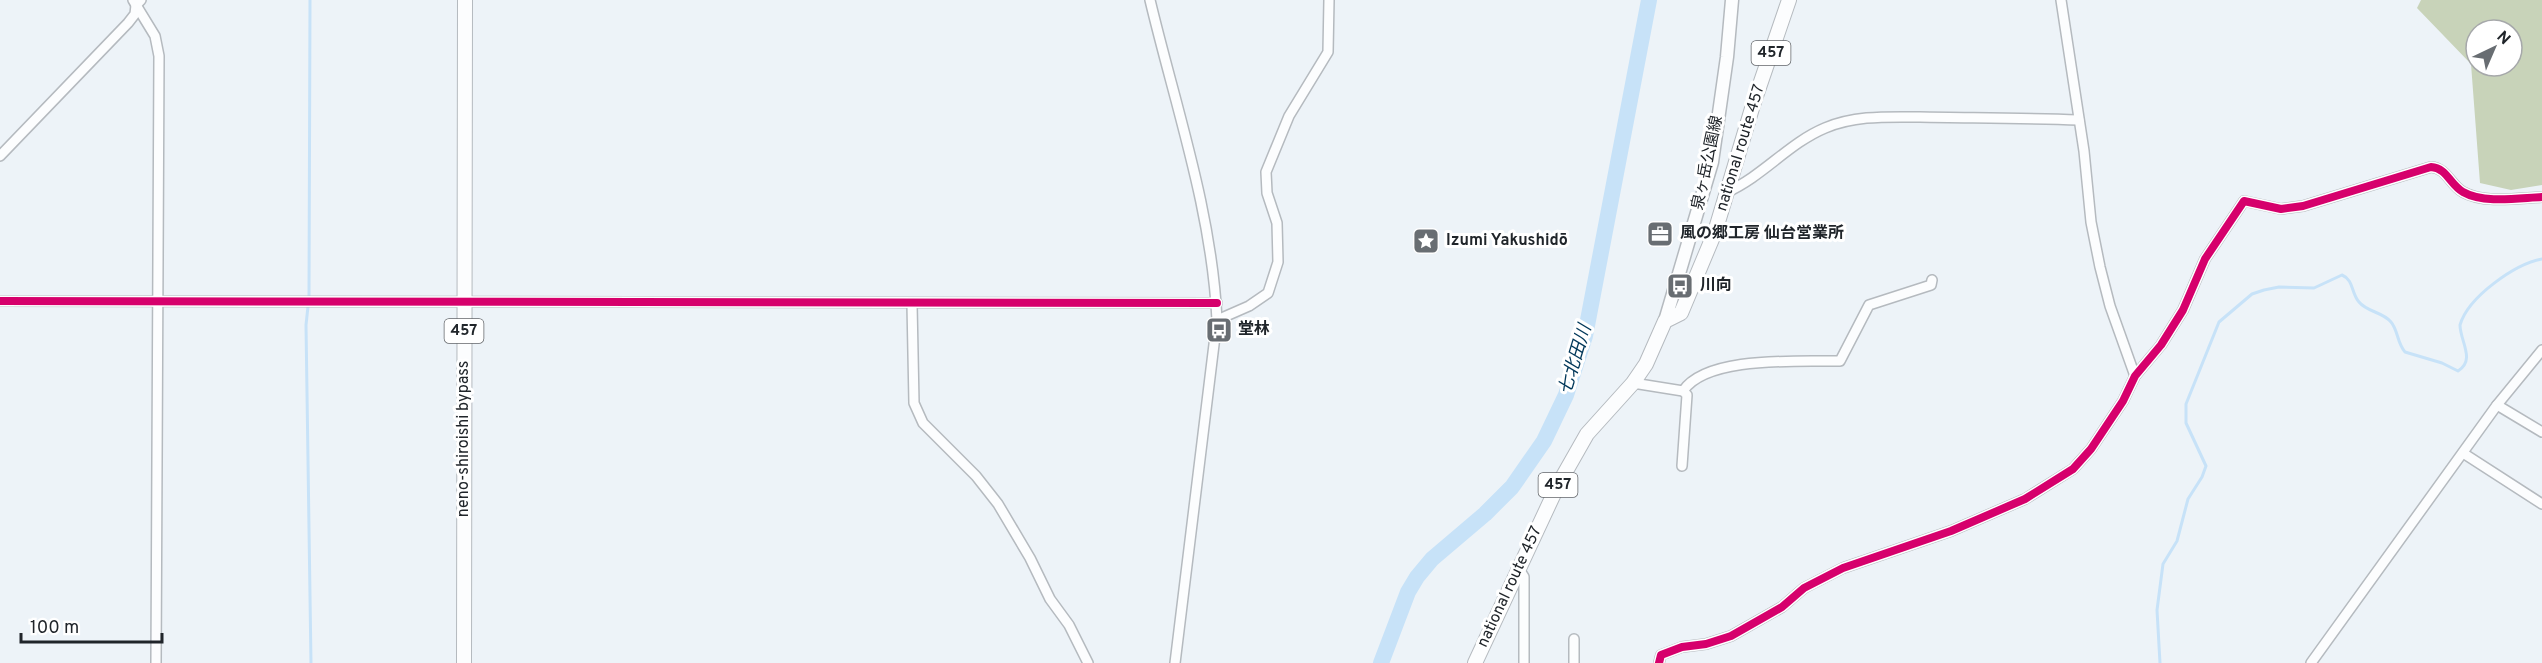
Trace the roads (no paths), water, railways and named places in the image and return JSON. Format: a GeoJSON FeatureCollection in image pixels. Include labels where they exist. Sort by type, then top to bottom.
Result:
{"type":"FeatureCollection","features":[{"type":"Feature","properties":{"kind":"highway","name":"neno-shiroishi bypass"},"geometry":{"type":"LineString","coordinates":[[464,663],[465,0]]}},
{"type":"Feature","properties":{"kind":"highway","name":"national route 457"},"geometry":{"type":"LineString","coordinates":[[1475,663],[1558,485],[1587,434],[1633,383],[1646,364],[1665,321],[1681,313],[1689,299],[1716,232],[1789,0]]}},
{"type":"Feature","properties":{"kind":"main road","name":"泉ヶ岳公園線"},"geometry":{"type":"LineString","coordinates":[[1665,321],[1712,162],[1727,57],[1732,0]]}},
{"type":"Feature","properties":{"kind":"street"},"geometry":{"type":"LineString","coordinates":[[1150,0],[1193,172],[1214,271],[1217,320],[1175,663]]}},
{"type":"Feature","properties":{"kind":"street"},"geometry":{"type":"LineString","coordinates":[[1217,320],[1249,306],[1268,293],[1278,262],[1277,223],[1267,194],[1266,172],[1289,116],[1328,52],[1329,0]]}},
{"type":"Feature","properties":{"kind":"street"},"geometry":{"type":"LineString","coordinates":[[2061,0],[2091,222],[2110,306],[2135,375]]}},
{"type":"Feature","properties":{"kind":"street"},"geometry":{"type":"LineString","coordinates":[[0,156],[128,23],[135,14],[137,2]]}},
{"type":"Feature","properties":{"kind":"street"},"geometry":{"type":"LineString","coordinates":[[137,2],[156,36],[159,56],[156,663]]}},
{"type":"Feature","properties":{"kind":"street"},"geometry":{"type":"LineString","coordinates":[[1727,192],[1746,184],[1802,140],[1826,128],[1856,118],[1980,116],[2079,120]]}},
{"type":"Feature","properties":{"kind":"street"},"geometry":{"type":"LineString","coordinates":[[1659,663],[1661,655],[1670,651],[1706,644],[1743,630],[1782,607],[1804,588],[1843,568],[1951,531],[2025,499],[2073,469],[2086,455],[2123,401],[2135,375],[2161,345],[2183,310],[2205,259],[2244,201],[2281,208],[2297,207],[2431,167],[2440,168],[2453,184],[2468,194],[2488,198],[2542,197]]}},
{"type":"Feature","properties":{"kind":"street"},"geometry":{"type":"LineString","coordinates":[[1683,391],[1694,378],[1733,367],[1785,361],[1840,361],[1869,305],[1931,285],[1932,280]]}},
{"type":"Feature","properties":{"kind":"street"},"geometry":{"type":"LineString","coordinates":[[0,301],[1216,303]]}},
{"type":"Feature","properties":{"kind":"street"},"geometry":{"type":"LineString","coordinates":[[912,304],[914,403],[918,415],[923,423],[976,476],[998,504],[1030,558],[1050,599],[1069,625],[1088,663]]}},
{"type":"Feature","properties":{"kind":"street"},"geometry":{"type":"LineString","coordinates":[[2311,663],[2497,405],[2542,350]]}},
{"type":"Feature","properties":{"kind":"street"},"geometry":{"type":"LineString","coordinates":[[1633,383],[1683,391],[1687,395],[1682,466]]}},
{"type":"Feature","properties":{"kind":"street"},"geometry":{"type":"LineString","coordinates":[[2497,405],[2542,432]]}},
{"type":"Feature","properties":{"kind":"street"},"geometry":{"type":"LineString","coordinates":[[2463,453],[2542,504]]}},
{"type":"Feature","properties":{"kind":"street"},"geometry":{"type":"LineString","coordinates":[[1519,569],[1524,578],[1524,663]]}},
{"type":"Feature","properties":{"kind":"street"},"geometry":{"type":"LineString","coordinates":[[1574,639],[1574,663]]}},
{"type":"Feature","properties":{"kind":"waterway"},"geometry":{"type":"LineString","coordinates":[[310,0],[309,297],[306,325],[311,663]]}},
{"type":"Feature","properties":{"kind":"waterway","name":"七北田川"},"geometry":{"type":"LineString","coordinates":[[1381,663],[1408,592],[1417,577],[1432,559],[1485,514],[1512,487],[1544,441],[1566,395],[1585,336],[1649,0]]}},
{"type":"Feature","properties":{"kind":"waterway"},"geometry":{"type":"LineString","coordinates":[[2160,663],[2157,610],[2163,564],[2177,541],[2188,499],[2206,466],[2186,423],[2186,404],[2219,322],[2252,294],[2279,287],[2314,288],[2342,275],[2349,280],[2356,298],[2362,305],[2391,322],[2405,352],[2442,363],[2458,371],[2463,367],[2467,356],[2460,325],[2472,304],[2482,293],[2506,275],[2519,267],[2542,259]]}},
{"type":"Feature","properties":{"kind":"place","name":"風の郷工房 仙台営業所"},"geometry":{"type":"Point","coordinates":[1660,234]}},
{"type":"Feature","properties":{"kind":"place","name":"Izumi Yakushidō"},"geometry":{"type":"Point","coordinates":[1426,241]}},
{"type":"Feature","properties":{"kind":"place","name":"川向"},"geometry":{"type":"Point","coordinates":[1680,286]}},
{"type":"Feature","properties":{"kind":"place","name":"堂林"},"geometry":{"type":"Point","coordinates":[1219,330]}}]}
